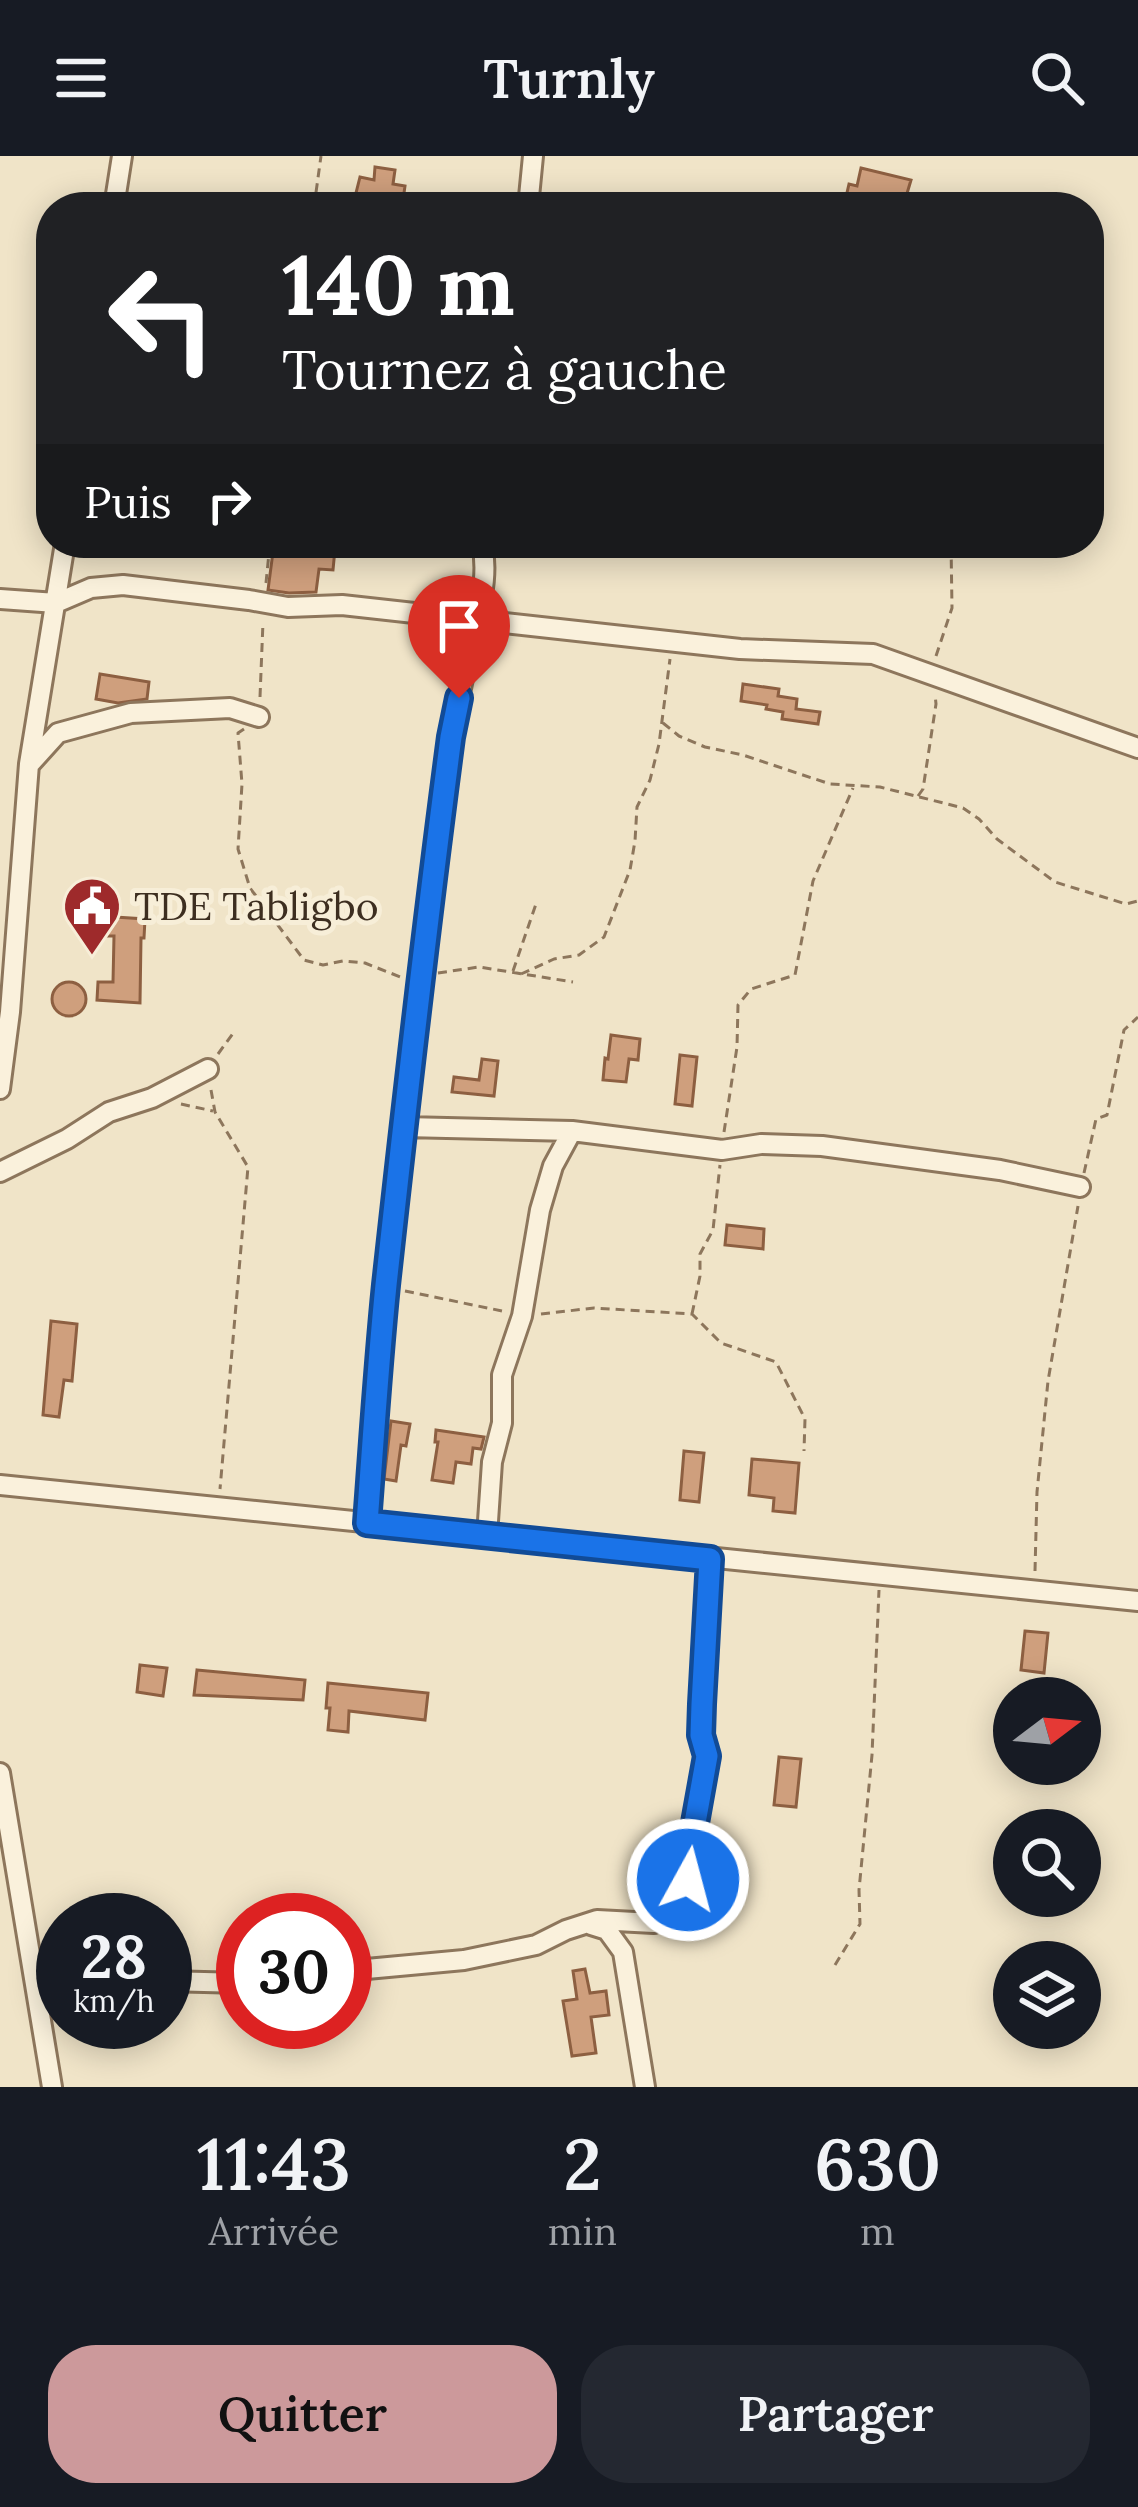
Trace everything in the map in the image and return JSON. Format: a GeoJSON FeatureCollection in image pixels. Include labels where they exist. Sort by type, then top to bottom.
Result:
{"type":"FeatureCollection","features":[{"type":"Feature","properties":{"kind":"street"},"geometry":{"type":"LineString","coordinates":[[116,192],[122,156]]}},
{"type":"Feature","properties":{"kind":"street"},"geometry":{"type":"LineString","coordinates":[[530,192],[533,156]]}},
{"type":"Feature","properties":{"kind":"street"},"geometry":{"type":"LineString","coordinates":[[0,1089],[29,764],[63,558]]}},
{"type":"Feature","properties":{"kind":"street"},"geometry":{"type":"LineString","coordinates":[[367,1523],[419,978],[451,737],[481,606],[484,558]]}},
{"type":"Feature","properties":{"kind":"street"},"geometry":{"type":"LineString","coordinates":[[0,598],[56,603],[91,589],[123,586],[288,607],[342,605],[740,650],[873,654],[1138,748]]}},
{"type":"Feature","properties":{"kind":"street"},"geometry":{"type":"LineString","coordinates":[[29,764],[58,733],[130,713],[230,708],[259,717]]}},
{"type":"Feature","properties":{"kind":"street"},"geometry":{"type":"LineString","coordinates":[[0,1172],[109,1112],[152,1098],[208,1069]]}},
{"type":"Feature","properties":{"kind":"street"},"geometry":{"type":"LineString","coordinates":[[405,1127],[572,1131],[722,1150],[761,1144],[822,1146],[1080,1187]]}},
{"type":"Feature","properties":{"kind":"street"},"geometry":{"type":"LineString","coordinates":[[488,1535],[492,1462],[502,1423],[502,1375],[522,1316],[540,1210],[553,1166],[572,1131]]}},
{"type":"Feature","properties":{"kind":"street"},"geometry":{"type":"LineString","coordinates":[[0,1485],[1138,1601]]}},
{"type":"Feature","properties":{"kind":"street"},"geometry":{"type":"LineString","coordinates":[[372,1969],[464,1960],[536,1945],[597,1920],[654,1923],[672,1913],[688,1880],[707,1756],[701,1735],[710,1559]]}},
{"type":"Feature","properties":{"kind":"street"},"geometry":{"type":"LineString","coordinates":[[0,1773],[52,2087]]}},
{"type":"Feature","properties":{"kind":"street"},"geometry":{"type":"LineString","coordinates":[[587,1923],[607,1930],[623,1952],[645,2087]]}},
{"type":"Feature","properties":{"kind":"path"},"geometry":{"type":"LineString","coordinates":[[316,192],[321,156]]}},
{"type":"Feature","properties":{"kind":"path"},"geometry":{"type":"LineString","coordinates":[[268,558],[259,717],[238,733],[242,784],[238,848],[250,888],[304,960],[323,965],[365,963],[413,983],[479,967],[573,982]]}},
{"type":"Feature","properties":{"kind":"path"},"geometry":{"type":"LineString","coordinates":[[916,797],[923,789],[936,704],[929,674],[952,608],[951,558]]}},
{"type":"Feature","properties":{"kind":"path"},"geometry":{"type":"LineString","coordinates":[[516,974],[579,955],[604,937],[630,870],[637,807],[650,780],[663,723],[668,640]]}},
{"type":"Feature","properties":{"kind":"path"},"geometry":{"type":"LineString","coordinates":[[663,723],[679,736],[714,750],[742,754],[830,784],[880,788],[963,808],[1054,882],[1126,904],[1138,902]]}},
{"type":"Feature","properties":{"kind":"path"},"geometry":{"type":"LineString","coordinates":[[692,1315],[700,1254],[713,1230],[737,1047],[738,1005],[751,989],[795,975],[813,881],[853,788]]}},
{"type":"Feature","properties":{"kind":"path"},"geometry":{"type":"LineString","coordinates":[[516,974],[537,902]]}},
{"type":"Feature","properties":{"kind":"path"},"geometry":{"type":"LineString","coordinates":[[1034,1591],[1036,1492],[1048,1381],[1080,1187],[1096,1119],[1107,1115],[1124,1030],[1138,1017]]}},
{"type":"Feature","properties":{"kind":"path"},"geometry":{"type":"LineString","coordinates":[[218,1509],[248,1167],[215,1112],[208,1069],[234,1032]]}},
{"type":"Feature","properties":{"kind":"path"},"geometry":{"type":"LineString","coordinates":[[152,1098],[215,1112]]}},
{"type":"Feature","properties":{"kind":"path"},"geometry":{"type":"LineString","coordinates":[[386,1287],[522,1316],[594,1308],[692,1315],[721,1343],[776,1362],[805,1418],[804,1451]]}},
{"type":"Feature","properties":{"kind":"path"},"geometry":{"type":"LineString","coordinates":[[835,1965],[860,1924],[880,1576]]}},
{"type":"Feature","properties":{"kind":"building"},"geometry":{"type":"Polygon","coordinates":[[[375,167],[395,170],[393,184],[405,186],[404,192],[356,192],[360,177],[374,180],[375,167]]]}},
{"type":"Feature","properties":{"kind":"building"},"geometry":{"type":"Polygon","coordinates":[[[861,168],[911,180],[907,192],[847,192],[849,184],[857,186],[861,168]]]}},
{"type":"Feature","properties":{"kind":"building"},"geometry":{"type":"Polygon","coordinates":[[[272,558],[334,558],[333,570],[319,569],[316,592],[268,590],[272,558]]]}},
{"type":"Feature","properties":{"kind":"building"},"geometry":{"type":"Polygon","coordinates":[[[100,674],[149,682],[147,699],[118,703],[96,699],[100,674]]]}},
{"type":"Feature","properties":{"kind":"building"},"geometry":{"type":"Polygon","coordinates":[[[743,684],[779,689],[778,696],[797,699],[796,709],[820,712],[818,724],[782,719],[783,712],[741,701],[743,684]]]}},
{"type":"Feature","properties":{"kind":"building"},"geometry":{"type":"Polygon","coordinates":[[[99,916],[145,919],[140,1003],[97,1000],[98,982],[113,982],[114,936],[98,936],[99,916]]]}},
{"type":"Feature","properties":{"kind":"building"},"geometry":{"type":"Polygon","coordinates":[[[69,982],[81,987],[86,999],[81,1011],[69,1016],[57,1011],[52,999],[57,987],[69,982]]]}},
{"type":"Feature","properties":{"kind":"building"},"geometry":{"type":"Polygon","coordinates":[[[611,1035],[640,1039],[638,1060],[629,1059],[626,1082],[603,1080],[611,1035]]]}},
{"type":"Feature","properties":{"kind":"building"},"geometry":{"type":"Polygon","coordinates":[[[680,1055],[697,1057],[692,1106],[675,1104],[680,1055]]]}},
{"type":"Feature","properties":{"kind":"building"},"geometry":{"type":"Polygon","coordinates":[[[482,1059],[498,1061],[494,1096],[452,1092],[454,1077],[479,1080],[482,1059]]]}},
{"type":"Feature","properties":{"kind":"building"},"geometry":{"type":"Polygon","coordinates":[[[727,1225],[764,1229],[763,1249],[725,1245],[727,1225]]]}},
{"type":"Feature","properties":{"kind":"building"},"geometry":{"type":"Polygon","coordinates":[[[51,1321],[77,1324],[72,1381],[64,1380],[59,1417],[43,1415],[51,1321]]]}},
{"type":"Feature","properties":{"kind":"building"},"geometry":{"type":"Polygon","coordinates":[[[391,1421],[410,1424],[406,1446],[401,1445],[396,1481],[384,1479],[391,1421]]]}},
{"type":"Feature","properties":{"kind":"building"},"geometry":{"type":"Polygon","coordinates":[[[436,1430],[484,1437],[481,1449],[473,1448],[471,1464],[456,1462],[453,1483],[432,1480],[436,1430]]]}},
{"type":"Feature","properties":{"kind":"building"},"geometry":{"type":"Polygon","coordinates":[[[684,1451],[704,1453],[699,1502],[680,1500],[684,1451]]]}},
{"type":"Feature","properties":{"kind":"building"},"geometry":{"type":"Polygon","coordinates":[[[752,1459],[799,1463],[795,1513],[773,1511],[774,1498],[749,1495],[752,1459]]]}},
{"type":"Feature","properties":{"kind":"building"},"geometry":{"type":"Polygon","coordinates":[[[1025,1631],[1048,1633],[1044,1673],[1021,1670],[1025,1631]]]}},
{"type":"Feature","properties":{"kind":"building"},"geometry":{"type":"Polygon","coordinates":[[[140,1665],[167,1668],[163,1696],[137,1692],[140,1665]]]}},
{"type":"Feature","properties":{"kind":"building"},"geometry":{"type":"Polygon","coordinates":[[[197,1670],[305,1680],[303,1700],[194,1695],[197,1670]]]}},
{"type":"Feature","properties":{"kind":"building"},"geometry":{"type":"Polygon","coordinates":[[[328,1683],[428,1693],[425,1720],[349,1711],[348,1732],[328,1730],[328,1683]]]}},
{"type":"Feature","properties":{"kind":"building"},"geometry":{"type":"Polygon","coordinates":[[[779,1757],[801,1759],[796,1807],[774,1805],[779,1757]]]}},
{"type":"Feature","properties":{"kind":"building"},"geometry":{"type":"Polygon","coordinates":[[[585,1969],[590,1993],[606,1991],[609,2015],[591,2017],[596,2053],[572,2056],[563,2001],[577,1999],[573,1971],[585,1969]]]}},
{"type":"Feature","properties":{"kind":"place","name":"TDE Tabligbo"},"geometry":{"type":"Point","coordinates":[92,957]}},
{"type":"Feature","properties":{"kind":"route"},"geometry":{"type":"LineString","coordinates":[[459,698],[419,978],[367,1523],[710,1559],[701,1735],[707,1756],[688,1880]]}}]}
